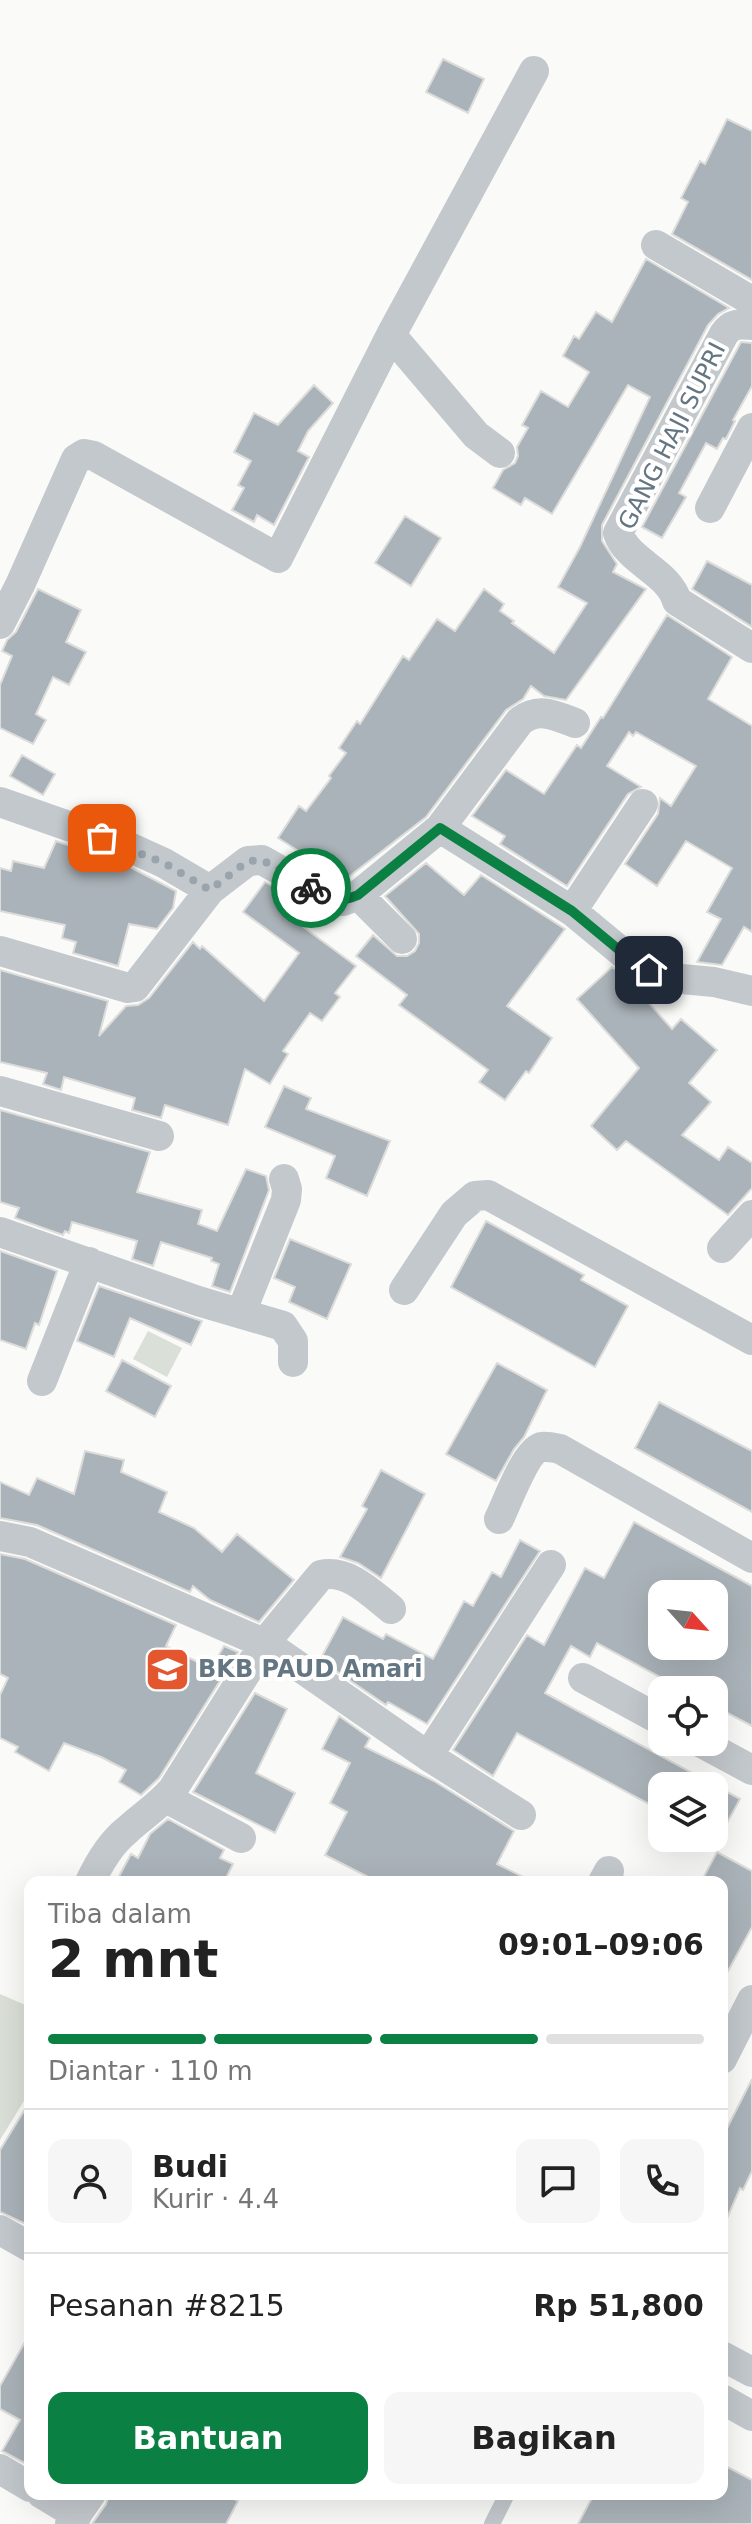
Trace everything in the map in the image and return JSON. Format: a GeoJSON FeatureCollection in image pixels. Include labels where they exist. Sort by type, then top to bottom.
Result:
{"type":"FeatureCollection","features":[{"type":"Feature","properties":{"kind":"street"},"geometry":{"type":"LineString","coordinates":[[0,624],[76,459],[84,454],[94,456],[278,558],[391,335],[534,71]]}},
{"type":"Feature","properties":{"kind":"street"},"geometry":{"type":"LineString","coordinates":[[656,245],[752,301]]}},
{"type":"Feature","properties":{"kind":"street","name":"GANG HAJI SUPRI"},"geometry":{"type":"LineString","coordinates":[[752,325],[730,326],[724,334],[618,533],[622,544],[670,588],[677,601],[752,648]]}},
{"type":"Feature","properties":{"kind":"street"},"geometry":{"type":"LineString","coordinates":[[391,335],[476,435],[500,453]]}},
{"type":"Feature","properties":{"kind":"street"},"geometry":{"type":"LineString","coordinates":[[710,508],[752,428]]}},
{"type":"Feature","properties":{"kind":"street"},"geometry":{"type":"LineString","coordinates":[[0,951],[128,988],[135,987],[210,890],[248,861],[262,860],[329,898],[343,901],[358,895],[440,828],[520,721],[536,712],[575,723]]}},
{"type":"Feature","properties":{"kind":"street"},"geometry":{"type":"LineString","coordinates":[[0,802],[131,848],[210,890]]}},
{"type":"Feature","properties":{"kind":"street"},"geometry":{"type":"LineString","coordinates":[[572,911],[643,804]]}},
{"type":"Feature","properties":{"kind":"street"},"geometry":{"type":"LineString","coordinates":[[440,828],[572,911],[624,954],[649,970],[671,978],[714,982],[752,991]]}},
{"type":"Feature","properties":{"kind":"street"},"geometry":{"type":"LineString","coordinates":[[358,895],[402,939]]}},
{"type":"Feature","properties":{"kind":"street"},"geometry":{"type":"LineString","coordinates":[[0,1091],[159,1136]]}},
{"type":"Feature","properties":{"kind":"street"},"geometry":{"type":"LineString","coordinates":[[241,1313],[286,1200],[284,1179]]}},
{"type":"Feature","properties":{"kind":"street"},"geometry":{"type":"LineString","coordinates":[[404,1290],[454,1214],[475,1196],[488,1195],[752,1340]]}},
{"type":"Feature","properties":{"kind":"street"},"geometry":{"type":"LineString","coordinates":[[722,1248],[752,1215]]}},
{"type":"Feature","properties":{"kind":"street"},"geometry":{"type":"LineString","coordinates":[[0,1232],[198,1301],[283,1326],[293,1341],[293,1362]]}},
{"type":"Feature","properties":{"kind":"street"},"geometry":{"type":"LineString","coordinates":[[42,1381],[89,1262]]}},
{"type":"Feature","properties":{"kind":"street"},"geometry":{"type":"LineString","coordinates":[[499,1519],[530,1454],[540,1447],[550,1447],[560,1449],[752,1558]]}},
{"type":"Feature","properties":{"kind":"street"},"geometry":{"type":"LineString","coordinates":[[0,1536],[30,1542],[264,1644],[521,1815]]}},
{"type":"Feature","properties":{"kind":"street"},"geometry":{"type":"LineString","coordinates":[[428,1756],[551,1565]]}},
{"type":"Feature","properties":{"kind":"street"},"geometry":{"type":"LineString","coordinates":[[94,1876],[111,1846],[166,1798],[264,1644],[321,1575],[334,1572],[345,1577],[391,1609]]}},
{"type":"Feature","properties":{"kind":"street"},"geometry":{"type":"LineString","coordinates":[[583,1678],[648,1713]]}},
{"type":"Feature","properties":{"kind":"street"},"geometry":{"type":"LineString","coordinates":[[726,1756],[752,1770]]}},
{"type":"Feature","properties":{"kind":"street"},"geometry":{"type":"LineString","coordinates":[[166,1798],[241,1838]]}},
{"type":"Feature","properties":{"kind":"street"},"geometry":{"type":"LineString","coordinates":[[728,2047],[752,2000]]}},
{"type":"Feature","properties":{"kind":"street"},"geometry":{"type":"LineString","coordinates":[[0,2230],[24,2244]]}},
{"type":"Feature","properties":{"kind":"street"},"geometry":{"type":"LineString","coordinates":[[728,2359],[752,2372]]}},
{"type":"Feature","properties":{"kind":"street"},"geometry":{"type":"LineString","coordinates":[[0,2469],[24,2483]]}},
{"type":"Feature","properties":{"kind":"street"},"geometry":{"type":"LineString","coordinates":[[55,2500],[79,2511]]}},
{"type":"Feature","properties":{"kind":"lane"},"geometry":{"type":"LineString","coordinates":[[492,2524],[504,2500]]}},
{"type":"Feature","properties":{"kind":"shaded area"},"geometry":{"type":"Polygon","coordinates":[[[148,1331],[182,1348],[167,1377],[133,1359],[148,1331]]]}},
{"type":"Feature","properties":{"kind":"shaded area"},"geometry":{"type":"Polygon","coordinates":[[[0,1994],[24,2004],[24,2101],[0,2140],[0,1994]]]}},
{"type":"Feature","properties":{"kind":"building"},"geometry":{"type":"Polygon","coordinates":[[[443,59],[484,79],[468,113],[426,92],[443,59]]]}},
{"type":"Feature","properties":{"kind":"building"},"geometry":{"type":"Polygon","coordinates":[[[727,119],[752,131],[752,280],[672,234],[688,202],[681,198],[700,161],[705,164],[727,119]]]}},
{"type":"Feature","properties":{"kind":"building"},"geometry":{"type":"Polygon","coordinates":[[[646,259],[729,308],[708,325],[602,525],[602,541],[617,564],[613,572],[646,589],[566,700],[544,696],[531,686],[523,699],[506,710],[426,817],[342,882],[333,876],[335,874],[278,838],[299,806],[306,811],[331,778],[329,776],[346,753],[339,748],[357,721],[360,724],[403,656],[409,660],[437,619],[455,631],[484,589],[504,604],[500,611],[514,621],[512,623],[554,653],[587,603],[558,587],[650,397],[628,385],[552,514],[525,498],[521,505],[493,488],[503,470],[515,463],[517,447],[528,428],[522,425],[541,391],[568,407],[589,372],[563,356],[574,336],[579,339],[596,312],[612,322],[646,259]]]}},
{"type":"Feature","properties":{"kind":"building"},"geometry":{"type":"Polygon","coordinates":[[[741,342],[752,343],[752,386],[726,439],[723,438],[717,449],[706,443],[679,493],[686,497],[662,538],[642,527],[741,342]]]}},
{"type":"Feature","properties":{"kind":"building"},"geometry":{"type":"Polygon","coordinates":[[[314,385],[333,403],[308,431],[298,451],[309,457],[274,525],[257,515],[254,522],[232,510],[244,488],[238,485],[251,461],[234,452],[254,413],[278,425],[314,385]]]}},
{"type":"Feature","properties":{"kind":"building"},"geometry":{"type":"Polygon","coordinates":[[[405,516],[441,538],[411,586],[375,563],[405,516]]]}},
{"type":"Feature","properties":{"kind":"building"},"geometry":{"type":"Polygon","coordinates":[[[707,561],[752,585],[752,627],[692,589],[707,561]]]}},
{"type":"Feature","properties":{"kind":"building"},"geometry":{"type":"Polygon","coordinates":[[[38,589],[81,610],[66,642],[86,652],[69,685],[53,677],[36,714],[46,720],[33,744],[0,728],[0,685],[12,656],[2,651],[7,640],[16,632],[38,589]]]}},
{"type":"Feature","properties":{"kind":"building"},"geometry":{"type":"Polygon","coordinates":[[[667,615],[732,657],[708,699],[752,726],[752,932],[744,927],[722,965],[697,962],[721,919],[707,912],[732,868],[686,841],[657,886],[625,864],[658,814],[660,798],[671,806],[696,766],[636,732],[633,736],[629,732],[607,766],[641,787],[628,794],[567,886],[500,844],[505,836],[472,816],[506,770],[544,794],[577,745],[581,748],[603,718],[667,615]]]}},
{"type":"Feature","properties":{"kind":"building"},"geometry":{"type":"Polygon","coordinates":[[[22,755],[55,774],[43,795],[10,776],[22,755]]]}},
{"type":"Feature","properties":{"kind":"building"},"geometry":{"type":"Polygon","coordinates":[[[56,841],[112,860],[111,864],[130,867],[176,891],[173,908],[157,929],[129,924],[118,966],[73,953],[76,942],[62,938],[65,925],[0,911],[0,868],[11,871],[13,861],[44,868],[56,841]]]}},
{"type":"Feature","properties":{"kind":"building"},"geometry":{"type":"Polygon","coordinates":[[[426,863],[464,895],[481,875],[565,929],[507,1006],[552,1038],[529,1073],[526,1071],[505,1100],[479,1082],[488,1070],[399,1005],[407,995],[356,956],[373,935],[397,956],[407,956],[415,951],[419,934],[385,896],[426,863]]]}},
{"type":"Feature","properties":{"kind":"building"},"geometry":{"type":"Polygon","coordinates":[[[265,882],[309,907],[298,923],[356,966],[335,993],[340,997],[322,1021],[310,1013],[283,1051],[288,1054],[270,1084],[245,1069],[228,1125],[165,1105],[161,1118],[132,1110],[135,1098],[64,1077],[61,1090],[43,1084],[47,1073],[0,1062],[0,970],[108,1001],[99,1036],[126,1006],[138,1005],[149,998],[193,942],[200,949],[202,946],[264,1001],[299,953],[243,912],[265,882]]]}},
{"type":"Feature","properties":{"kind":"building"},"geometry":{"type":"Polygon","coordinates":[[[612,967],[625,976],[672,1029],[681,1019],[717,1050],[689,1083],[711,1102],[682,1135],[719,1160],[728,1147],[752,1163],[752,1188],[728,1215],[626,1141],[617,1150],[591,1126],[639,1068],[577,999],[612,967]]]}},
{"type":"Feature","properties":{"kind":"building"},"geometry":{"type":"Polygon","coordinates":[[[284,1086],[311,1098],[306,1109],[390,1141],[367,1196],[326,1178],[335,1156],[265,1127],[284,1086]]]}},
{"type":"Feature","properties":{"kind":"building"},"geometry":{"type":"Polygon","coordinates":[[[0,1110],[150,1152],[137,1192],[202,1210],[198,1224],[217,1231],[246,1169],[266,1176],[269,1190],[230,1292],[212,1286],[219,1264],[211,1261],[212,1258],[161,1242],[153,1266],[132,1259],[137,1241],[72,1222],[69,1233],[65,1231],[63,1235],[15,1218],[19,1208],[0,1202],[0,1110]]]}},
{"type":"Feature","properties":{"kind":"building"},"geometry":{"type":"Polygon","coordinates":[[[486,1221],[584,1275],[581,1280],[628,1306],[595,1367],[451,1287],[486,1221]]]}},
{"type":"Feature","properties":{"kind":"building"},"geometry":{"type":"Polygon","coordinates":[[[290,1239],[351,1264],[327,1319],[289,1302],[295,1287],[274,1278],[290,1239]]]}},
{"type":"Feature","properties":{"kind":"building"},"geometry":{"type":"Polygon","coordinates":[[[0,1251],[57,1271],[39,1325],[35,1323],[26,1349],[0,1340],[0,1251]]]}},
{"type":"Feature","properties":{"kind":"building"},"geometry":{"type":"Polygon","coordinates":[[[99,1286],[202,1321],[191,1345],[130,1318],[114,1357],[77,1341],[99,1286]]]}},
{"type":"Feature","properties":{"kind":"building"},"geometry":{"type":"Polygon","coordinates":[[[122,1360],[171,1386],[155,1417],[106,1391],[122,1360]]]}},
{"type":"Feature","properties":{"kind":"building"},"geometry":{"type":"Polygon","coordinates":[[[497,1363],[547,1390],[524,1437],[496,1481],[446,1454],[497,1363]]]}},
{"type":"Feature","properties":{"kind":"building"},"geometry":{"type":"Polygon","coordinates":[[[659,1402],[752,1451],[752,1512],[635,1448],[659,1402]]]}},
{"type":"Feature","properties":{"kind":"building"},"geometry":{"type":"Polygon","coordinates":[[[85,1451],[124,1460],[121,1472],[167,1492],[159,1512],[194,1528],[222,1552],[237,1534],[294,1580],[259,1622],[210,1600],[193,1586],[190,1592],[37,1525],[0,1518],[0,1482],[29,1495],[37,1478],[74,1494],[85,1451]]]}},
{"type":"Feature","properties":{"kind":"building"},"geometry":{"type":"Polygon","coordinates":[[[381,1470],[425,1494],[381,1578],[358,1563],[340,1557],[367,1509],[362,1506],[381,1470]]]}},
{"type":"Feature","properties":{"kind":"building"},"geometry":{"type":"Polygon","coordinates":[[[634,1522],[752,1586],[752,1726],[728,1713],[728,1676],[658,1676],[597,1643],[590,1657],[571,1646],[545,1693],[648,1749],[648,1756],[661,1756],[690,1772],[648,1772],[648,1803],[517,1733],[493,1776],[453,1750],[527,1635],[544,1645],[585,1568],[604,1578],[634,1522]]]}},
{"type":"Feature","properties":{"kind":"building"},"geometry":{"type":"Polygon","coordinates":[[[520,1540],[540,1551],[427,1724],[388,1702],[386,1705],[320,1660],[343,1617],[383,1639],[386,1634],[433,1659],[464,1601],[473,1606],[492,1572],[501,1577],[520,1540]]]}},
{"type":"Feature","properties":{"kind":"building"},"geometry":{"type":"Polygon","coordinates":[[[0,1554],[25,1559],[176,1625],[166,1646],[211,1669],[224,1646],[238,1652],[159,1778],[141,1795],[119,1782],[126,1770],[101,1757],[64,1743],[49,1771],[15,1752],[18,1747],[0,1738],[0,1695],[8,1678],[0,1674],[0,1554]]]}},
{"type":"Feature","properties":{"kind":"building"},"geometry":{"type":"Polygon","coordinates":[[[255,1693],[287,1709],[256,1773],[295,1793],[275,1833],[193,1792],[255,1693]]]}},
{"type":"Feature","properties":{"kind":"building"},"geometry":{"type":"Polygon","coordinates":[[[339,1716],[370,1738],[365,1747],[434,1781],[514,1831],[497,1864],[521,1876],[366,1876],[325,1855],[347,1812],[330,1803],[350,1763],[322,1749],[339,1716]]]}},
{"type":"Feature","properties":{"kind":"building"},"geometry":{"type":"Polygon","coordinates":[[[728,1792],[740,1799],[728,1821],[728,1792]]]}},
{"type":"Feature","properties":{"kind":"building"},"geometry":{"type":"Polygon","coordinates":[[[168,1819],[224,1850],[220,1858],[233,1864],[227,1876],[119,1876],[131,1854],[138,1858],[150,1834],[168,1819]]]}},
{"type":"Feature","properties":{"kind":"building"},"geometry":{"type":"Polygon","coordinates":[[[717,1852],[752,1871],[752,1927],[728,1971],[728,1876],[704,1876],[717,1852]]]}},
{"type":"Feature","properties":{"kind":"building"},"geometry":{"type":"Polygon","coordinates":[[[752,2079],[752,2171],[743,2190],[740,2188],[728,2216],[728,2126],[752,2079]]]}},
{"type":"Feature","properties":{"kind":"building"},"geometry":{"type":"Polygon","coordinates":[[[24,2111],[24,2223],[0,2212],[0,2150],[24,2111]]]}},
{"type":"Feature","properties":{"kind":"building"},"geometry":{"type":"Polygon","coordinates":[[[24,2344],[24,2463],[2,2451],[20,2420],[0,2409],[0,2386],[24,2344]]]}},
{"type":"Feature","properties":{"kind":"building"},"geometry":{"type":"Polygon","coordinates":[[[728,2467],[752,2480],[752,2524],[578,2524],[591,2500],[728,2500],[728,2467]]]}},
{"type":"Feature","properties":{"kind":"building"},"geometry":{"type":"Polygon","coordinates":[[[107,2500],[238,2501],[226,2524],[92,2524],[107,2500]]]}},
{"type":"Feature","properties":{"kind":"way so far"},"geometry":{"type":"LineString","coordinates":[[102,838],[164,863],[210,890],[248,861],[255,860],[262,860],[311,888]]}},
{"type":"Feature","properties":{"kind":"place","name":"BKB PAUD Amari"},"geometry":{"type":"Point","coordinates":[167,1669]}},
{"type":"Feature","properties":{"kind":"route"},"geometry":{"type":"LineString","coordinates":[[311,888],[329,898],[343,901],[358,895],[440,828],[572,911],[624,954],[649,970]]}}]}
